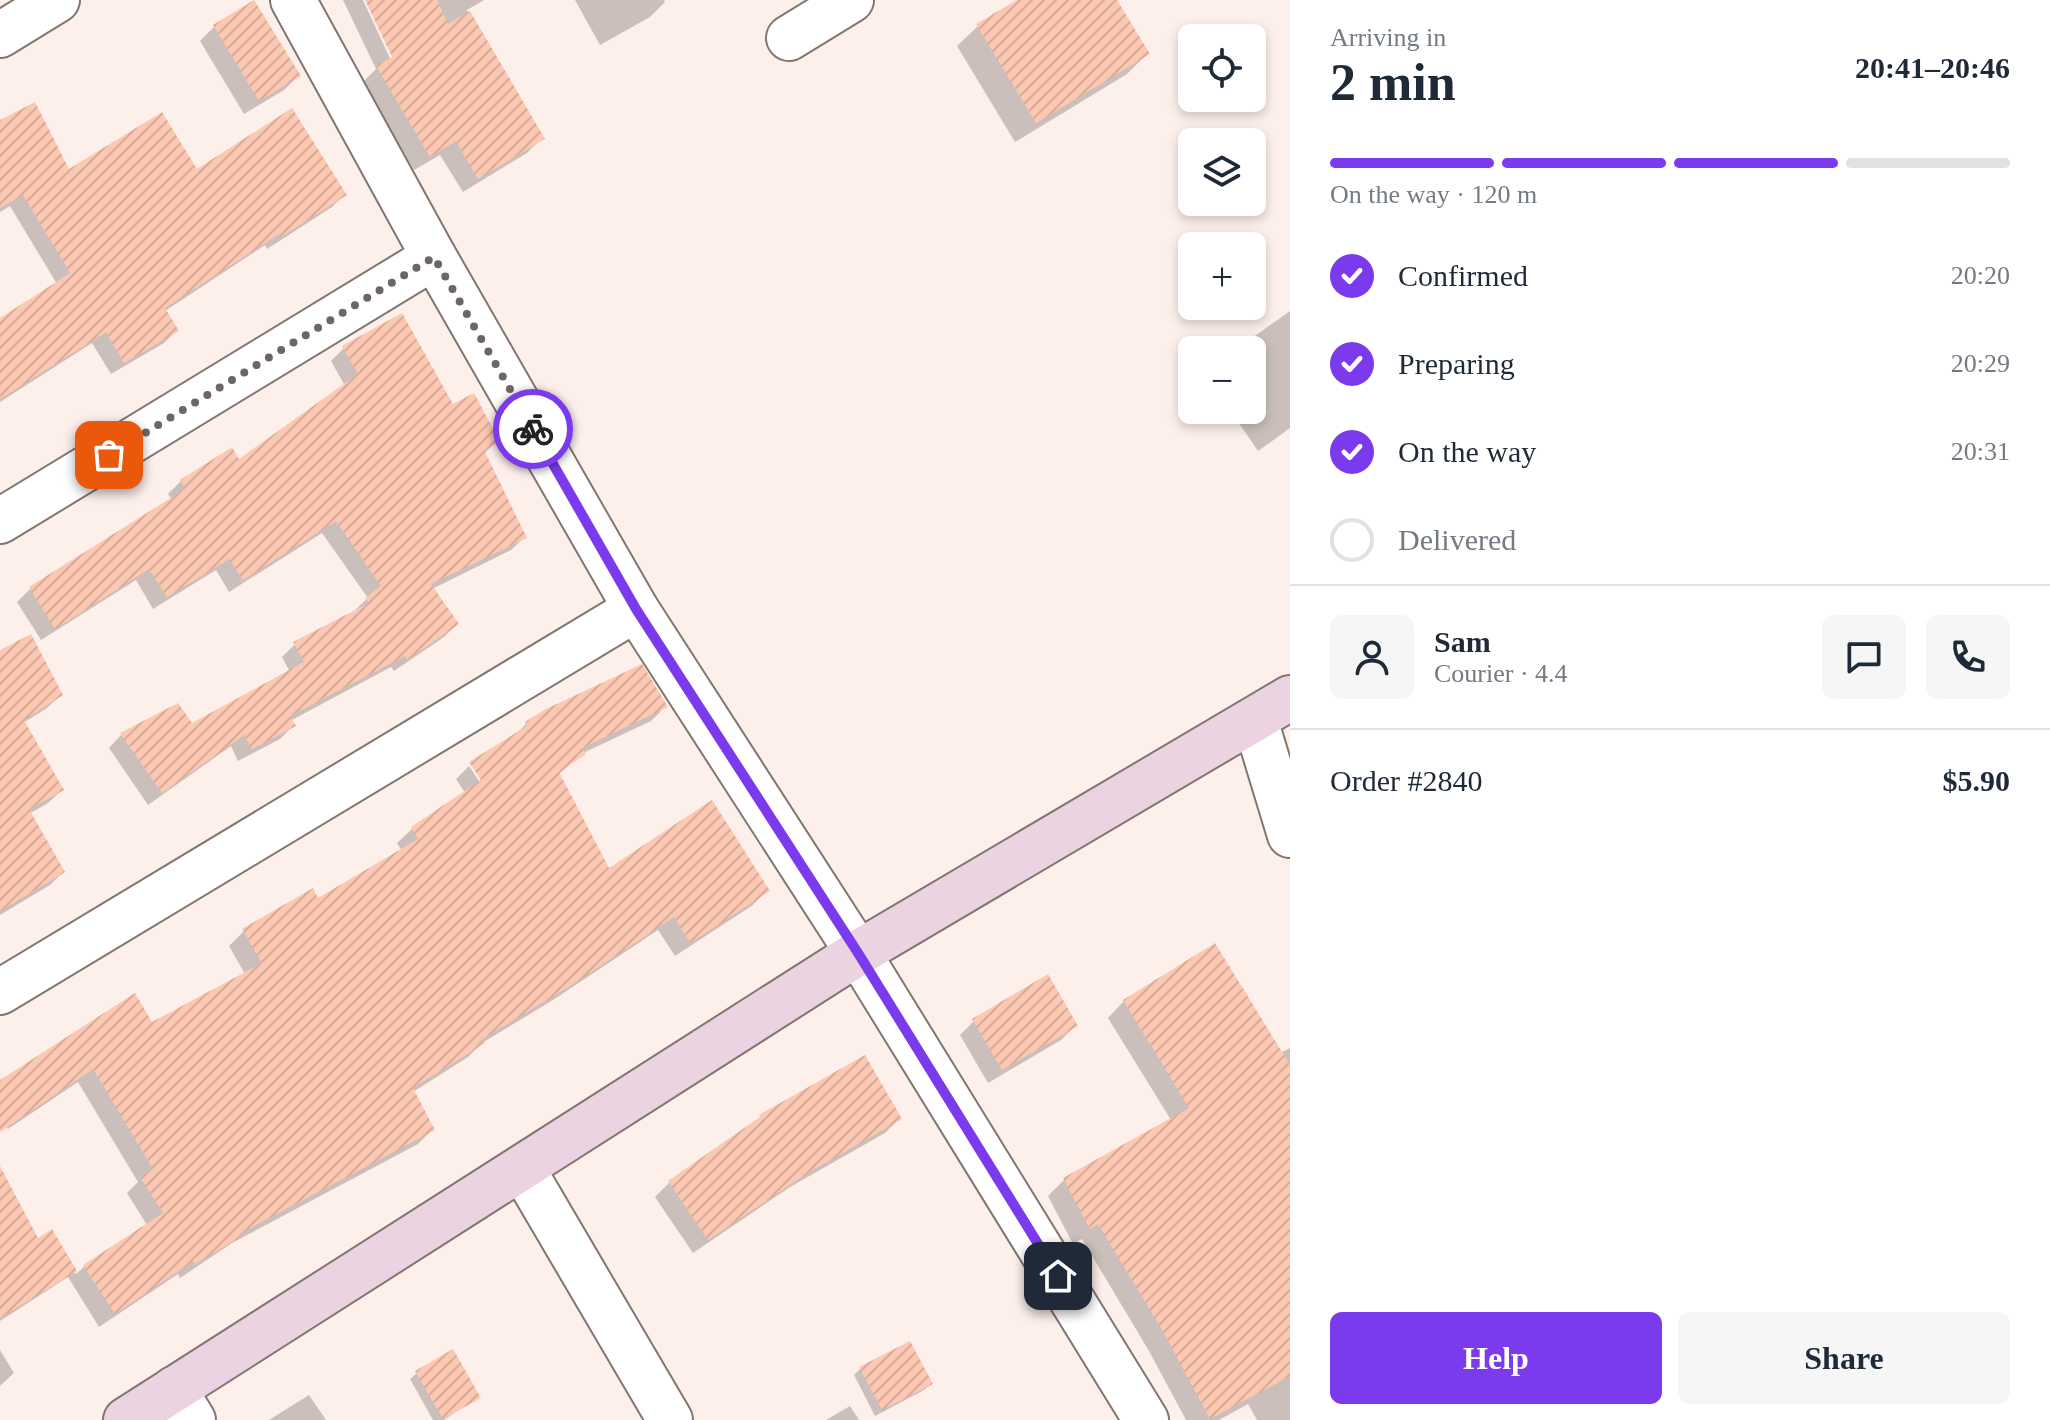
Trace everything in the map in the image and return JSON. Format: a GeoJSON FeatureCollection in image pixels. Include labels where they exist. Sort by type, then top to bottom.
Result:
{"type":"FeatureCollection","features":[{"type":"Feature","properties":{"kind":"main road"},"geometry":{"type":"LineString","coordinates":[[126,1420],[184,1404],[522,1168],[858,953],[1273,709]]}},
{"type":"Feature","properties":{"kind":"street"},"geometry":{"type":"LineString","coordinates":[[0,35],[57,0]]}},
{"type":"Feature","properties":{"kind":"street"},"geometry":{"type":"LineString","coordinates":[[293,0],[434,257],[636,609],[858,953],[1146,1420]]}},
{"type":"Feature","properties":{"kind":"street"},"geometry":{"type":"LineString","coordinates":[[789,38],[851,0]]}},
{"type":"Feature","properties":{"kind":"street"},"geometry":{"type":"LineString","coordinates":[[0,521],[434,257]]}},
{"type":"Feature","properties":{"kind":"street"},"geometry":{"type":"LineString","coordinates":[[0,992],[636,609]]}},
{"type":"Feature","properties":{"kind":"street"},"geometry":{"type":"LineString","coordinates":[[1273,709],[1290,835]]}},
{"type":"Feature","properties":{"kind":"street"},"geometry":{"type":"LineString","coordinates":[[522,1168],[670,1420]]}},
{"type":"Feature","properties":{"kind":"building"},"geometry":{"type":"Polygon","coordinates":[[[254,0],[301,76],[259,101],[213,25],[254,0]]]}},
{"type":"Feature","properties":{"kind":"building"},"geometry":{"type":"Polygon","coordinates":[[[365,0],[437,0],[448,24],[470,11],[545,139],[478,179],[456,141],[430,157],[376,66],[392,57],[365,0]]]}},
{"type":"Feature","properties":{"kind":"building"},"geometry":{"type":"Polygon","coordinates":[[[1017,0],[1117,0],[1150,54],[1036,123],[976,24],[1017,0]]]}},
{"type":"Feature","properties":{"kind":"building"},"geometry":{"type":"Polygon","coordinates":[[[35,102],[69,169],[162,112],[197,169],[292,108],[347,195],[281,237],[279,234],[165,308],[179,331],[124,363],[106,332],[0,399],[0,318],[70,273],[23,195],[0,208],[0,120],[35,102]]]}},
{"type":"Feature","properties":{"kind":"building"},"geometry":{"type":"Polygon","coordinates":[[[402,313],[453,404],[474,393],[500,442],[484,450],[527,538],[431,584],[459,624],[407,660],[405,656],[290,716],[296,726],[252,749],[244,735],[162,793],[120,733],[178,703],[192,723],[304,662],[293,642],[369,603],[365,598],[381,586],[336,521],[243,580],[229,559],[167,597],[149,569],[55,629],[29,587],[185,489],[180,480],[232,447],[239,459],[358,374],[342,346],[402,313]]]}},
{"type":"Feature","properties":{"kind":"building"},"geometry":{"type":"Polygon","coordinates":[[[31,634],[63,695],[24,720],[64,790],[29,809],[65,872],[0,911],[0,650],[31,634]]]}},
{"type":"Feature","properties":{"kind":"building"},"geometry":{"type":"Polygon","coordinates":[[[642,664],[668,707],[582,748],[586,754],[559,772],[609,868],[712,800],[770,891],[690,943],[674,917],[570,986],[482,1039],[485,1043],[413,1088],[435,1130],[241,1233],[242,1236],[195,1264],[193,1261],[115,1314],[83,1265],[163,1213],[140,1177],[153,1169],[93,1069],[0,1132],[0,1080],[135,993],[152,1022],[262,963],[242,929],[313,888],[318,898],[418,839],[411,827],[481,780],[469,762],[527,726],[525,722],[544,710],[642,664]]]}},
{"type":"Feature","properties":{"kind":"building"},"geometry":{"type":"Polygon","coordinates":[[[1215,943],[1290,1065],[1290,1376],[1210,1419],[1165,1335],[1098,1224],[1090,1229],[1063,1178],[1189,1108],[1123,1000],[1215,943]]]}},
{"type":"Feature","properties":{"kind":"building"},"geometry":{"type":"Polygon","coordinates":[[[1048,974],[1078,1026],[1002,1070],[972,1019],[1048,974]]]}},
{"type":"Feature","properties":{"kind":"building"},"geometry":{"type":"Polygon","coordinates":[[[865,1055],[902,1119],[806,1174],[708,1240],[668,1181],[759,1115],[865,1055]]]}},
{"type":"Feature","properties":{"kind":"building"},"geometry":{"type":"Polygon","coordinates":[[[0,1166],[38,1238],[52,1229],[77,1271],[0,1318],[0,1166]]]}},
{"type":"Feature","properties":{"kind":"building"},"geometry":{"type":"Polygon","coordinates":[[[910,1341],[933,1384],[882,1410],[859,1367],[910,1341]]]}},
{"type":"Feature","properties":{"kind":"building"},"geometry":{"type":"Polygon","coordinates":[[[453,1349],[481,1398],[443,1419],[415,1371],[453,1349]]]}},
{"type":"Feature","properties":{"kind":"way so far"},"geometry":{"type":"LineString","coordinates":[[109,455],[434,257],[533,429]]}},
{"type":"Feature","properties":{"kind":"route"},"geometry":{"type":"LineString","coordinates":[[533,429],[636,609],[858,953],[1058,1276]]}}]}
